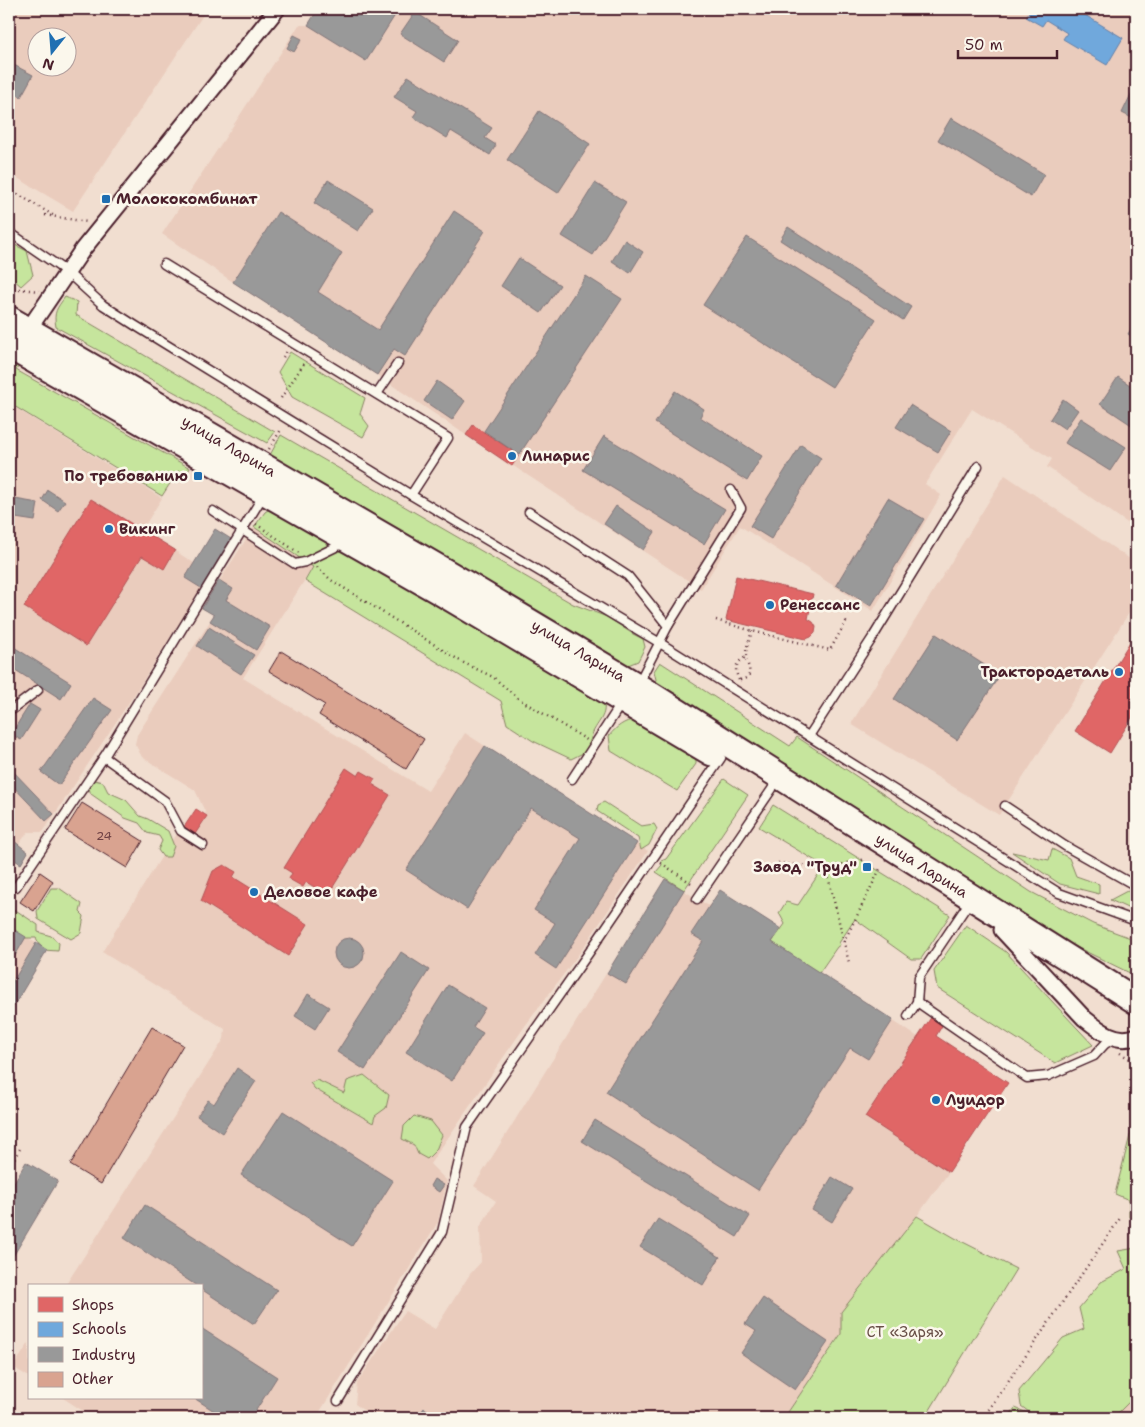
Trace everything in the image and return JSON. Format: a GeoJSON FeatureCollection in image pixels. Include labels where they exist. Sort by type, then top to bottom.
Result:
{"type":"FeatureCollection","features":[{"type":"Feature","properties":{"kind":"main road","name":"улица Ларина"},"geometry":{"type":"LineString","coordinates":[[14,335],[265,492],[350,541],[630,693],[1136,1002]]}},
{"type":"Feature","properties":{"kind":"main road","name":"улица Ларина"},"geometry":{"type":"LineString","coordinates":[[14,335],[451,574],[630,693],[721,758],[966,907],[1136,1018]]}},
{"type":"Feature","properties":{"kind":"street"},"geometry":{"type":"LineString","coordinates":[[14,335],[53,293],[67,272],[188,117],[276,9]]}},
{"type":"Feature","properties":{"kind":"street"},"geometry":{"type":"LineString","coordinates":[[1002,930],[1084,1018],[1098,1029],[1116,1038],[1126,1039],[1136,1036]]}},
{"type":"Feature","properties":{"kind":"lane"},"geometry":{"type":"LineString","coordinates":[[9,232],[67,272],[103,305],[136,326],[411,495],[660,643],[1059,893],[1136,921]]}},
{"type":"Feature","properties":{"kind":"lane"},"geometry":{"type":"LineString","coordinates":[[164,264],[448,438],[411,495]]}},
{"type":"Feature","properties":{"kind":"lane"},"geometry":{"type":"LineString","coordinates":[[377,394],[398,363]]}},
{"type":"Feature","properties":{"kind":"lane"},"geometry":{"type":"LineString","coordinates":[[809,736],[873,637],[978,466]]}},
{"type":"Feature","properties":{"kind":"lane"},"geometry":{"type":"LineString","coordinates":[[572,779],[630,693],[668,626],[741,508],[731,490]]}},
{"type":"Feature","properties":{"kind":"lane"},"geometry":{"type":"LineString","coordinates":[[16,887],[104,756],[265,492]]}},
{"type":"Feature","properties":{"kind":"lane"},"geometry":{"type":"LineString","coordinates":[[213,511],[295,564],[350,541]]}},
{"type":"Feature","properties":{"kind":"lane"},"geometry":{"type":"LineString","coordinates":[[529,512],[628,576],[668,626]]}},
{"type":"Feature","properties":{"kind":"lane"},"geometry":{"type":"LineString","coordinates":[[13,709],[38,690]]}},
{"type":"Feature","properties":{"kind":"lane"},"geometry":{"type":"LineString","coordinates":[[104,756],[165,801],[181,831],[203,845]]}},
{"type":"Feature","properties":{"kind":"lane"},"geometry":{"type":"LineString","coordinates":[[338,1401],[442,1232],[467,1127],[588,954],[721,758]]}},
{"type":"Feature","properties":{"kind":"lane"},"geometry":{"type":"LineString","coordinates":[[697,898],[772,789]]}},
{"type":"Feature","properties":{"kind":"lane"},"geometry":{"type":"LineString","coordinates":[[1005,806],[1065,846],[1136,886]]}},
{"type":"Feature","properties":{"kind":"lane"},"geometry":{"type":"LineString","coordinates":[[908,1016],[917,1002],[919,977],[966,907]]}},
{"type":"Feature","properties":{"kind":"lane"},"geometry":{"type":"LineString","coordinates":[[917,1002],[1026,1078],[1048,1076],[1094,1056],[1104,1044],[1116,1038]]}},
{"type":"Feature","properties":{"kind":"path"},"geometry":{"type":"LineString","coordinates":[[9,188],[56,217]]}},
{"type":"Feature","properties":{"kind":"path"},"geometry":{"type":"LineString","coordinates":[[44,216],[96,224]]}},
{"type":"Feature","properties":{"kind":"path"},"geometry":{"type":"LineString","coordinates":[[9,288],[53,293]]}},
{"type":"Feature","properties":{"kind":"path"},"geometry":{"type":"LineString","coordinates":[[281,398],[306,361]]}},
{"type":"Feature","properties":{"kind":"path"},"geometry":{"type":"LineString","coordinates":[[272,443],[283,426]]}},
{"type":"Feature","properties":{"kind":"path"},"geometry":{"type":"LineString","coordinates":[[248,520],[310,559],[331,580],[462,662],[493,677],[519,699],[594,744]]}},
{"type":"Feature","properties":{"kind":"path"},"geometry":{"type":"LineString","coordinates":[[716,620],[830,650],[848,620]]}},
{"type":"Feature","properties":{"kind":"path"},"geometry":{"type":"LineString","coordinates":[[730,678],[744,680],[750,670],[746,657],[752,631]]}},
{"type":"Feature","properties":{"kind":"path"},"geometry":{"type":"LineString","coordinates":[[744,686],[739,680],[736,668],[738,662],[746,657]]}},
{"type":"Feature","properties":{"kind":"path"},"geometry":{"type":"LineString","coordinates":[[653,858],[703,890]]}},
{"type":"Feature","properties":{"kind":"path"},"geometry":{"type":"LineString","coordinates":[[778,863],[826,868],[866,858]]}},
{"type":"Feature","properties":{"kind":"path"},"geometry":{"type":"LineString","coordinates":[[844,942],[881,867]]}},
{"type":"Feature","properties":{"kind":"path"},"geometry":{"type":"LineString","coordinates":[[826,868],[849,963]]}},
{"type":"Feature","properties":{"kind":"path"},"geometry":{"type":"LineString","coordinates":[[9,1167],[20,1149]]}},
{"type":"Feature","properties":{"kind":"path"},"geometry":{"type":"LineString","coordinates":[[983,1418],[1120,1217]]}},
{"type":"Feature","properties":{"kind":"shaded area"},"geometry":{"type":"Polygon","coordinates":[[[9,9],[207,9],[73,211],[9,173],[9,9]]]}},
{"type":"Feature","properties":{"kind":"shaded area"},"geometry":{"type":"Polygon","coordinates":[[[318,9],[1133,9],[1136,11],[1136,529],[1047,467],[1052,459],[972,409],[925,484],[941,495],[873,611],[740,526],[701,589],[162,234],[299,25],[308,25],[318,9]]]}},
{"type":"Feature","properties":{"kind":"shaded area"},"geometry":{"type":"Polygon","coordinates":[[[9,404],[162,498],[142,530],[194,563],[185,578],[201,588],[134,695],[43,832],[28,832],[19,844],[28,852],[21,864],[10,857],[9,859],[9,404]]]}},
{"type":"Feature","properties":{"kind":"shaded area"},"geometry":{"type":"Polygon","coordinates":[[[1005,475],[1136,563],[1136,602],[999,815],[851,724],[1005,475]]]}},
{"type":"Feature","properties":{"kind":"shaded area"},"geometry":{"type":"Polygon","coordinates":[[[254,527],[313,567],[243,678],[428,791],[465,733],[648,851],[581,951],[525,1026],[430,1164],[447,1181],[438,1222],[316,1418],[94,1418],[66,1400],[202,1400],[202,1284],[66,1284],[224,1039],[225,1029],[102,952],[172,840],[184,827],[195,833],[207,816],[195,790],[142,757],[135,744],[137,735],[214,615],[202,608],[254,527]]]}},
{"type":"Feature","properties":{"kind":"shaded area"},"geometry":{"type":"Polygon","coordinates":[[[665,879],[709,906],[720,890],[781,929],[772,943],[918,1037],[932,1016],[943,1024],[936,1036],[1008,1083],[949,1172],[842,1312],[841,1334],[784,1418],[374,1418],[355,1404],[357,1383],[405,1311],[435,1329],[470,1274],[481,1262],[480,1227],[496,1201],[474,1186],[665,879]]]}},
{"type":"Feature","properties":{"kind":"shaded area"},"geometry":{"type":"Polygon","coordinates":[[[9,926],[47,950],[9,1014],[9,926]]]}},
{"type":"Feature","properties":{"kind":"shaded area"},"geometry":{"type":"Polygon","coordinates":[[[28,1344],[28,1376],[13,1367],[28,1344]]]}},
{"type":"Feature","properties":{"kind":"shaded area"},"geometry":{"type":"Polygon","coordinates":[[[1136,1376],[1136,1418],[1108,1418],[1136,1376]]]}},
{"type":"Feature","properties":{"kind":"green space"},"geometry":{"type":"Polygon","coordinates":[[[9,242],[27,251],[33,275],[21,286],[13,279],[9,282],[9,242]]]}},
{"type":"Feature","properties":{"kind":"green space"},"geometry":{"type":"Polygon","coordinates":[[[65,297],[77,302],[76,315],[275,432],[267,443],[56,327],[56,310],[65,297]]]}},
{"type":"Feature","properties":{"kind":"green space"},"geometry":{"type":"Polygon","coordinates":[[[290,352],[365,398],[360,414],[369,426],[363,437],[292,397],[278,372],[290,352]]]}},
{"type":"Feature","properties":{"kind":"green space"},"geometry":{"type":"Polygon","coordinates":[[[9,357],[21,364],[16,370],[190,468],[186,475],[178,471],[162,496],[9,403],[9,357]]]}},
{"type":"Feature","properties":{"kind":"green space"},"geometry":{"type":"Polygon","coordinates":[[[281,435],[573,604],[607,617],[643,639],[645,647],[638,661],[628,665],[270,455],[281,435]]]}},
{"type":"Feature","properties":{"kind":"green space"},"geometry":{"type":"Polygon","coordinates":[[[271,508],[602,697],[604,704],[603,715],[593,732],[589,750],[571,759],[533,741],[507,724],[501,701],[305,581],[313,567],[254,527],[265,512],[271,508]]]}},
{"type":"Feature","properties":{"kind":"green space"},"geometry":{"type":"Polygon","coordinates":[[[660,662],[790,746],[797,737],[1031,892],[1093,924],[1136,940],[1136,976],[1058,938],[657,684],[654,671],[660,662]]]}},
{"type":"Feature","properties":{"kind":"green space"},"geometry":{"type":"Polygon","coordinates":[[[636,719],[696,755],[696,764],[677,791],[611,751],[609,736],[621,725],[636,719]]]}},
{"type":"Feature","properties":{"kind":"green space"},"geometry":{"type":"Polygon","coordinates":[[[724,779],[748,795],[684,890],[656,872],[662,865],[661,861],[666,859],[724,779]]]}},
{"type":"Feature","properties":{"kind":"green space"},"geometry":{"type":"Polygon","coordinates":[[[94,780],[103,782],[108,792],[126,800],[140,816],[168,831],[174,846],[170,857],[163,857],[158,850],[162,841],[159,836],[147,833],[139,823],[125,818],[91,794],[88,786],[94,780]]]}},
{"type":"Feature","properties":{"kind":"green space"},"geometry":{"type":"Polygon","coordinates":[[[604,802],[641,826],[654,824],[657,829],[649,845],[641,850],[638,838],[597,811],[598,805],[604,802]]]}},
{"type":"Feature","properties":{"kind":"green space"},"geometry":{"type":"Polygon","coordinates":[[[773,805],[950,915],[921,959],[911,959],[855,919],[839,943],[840,945],[819,973],[772,942],[785,924],[779,913],[786,902],[798,905],[824,866],[759,827],[773,805]]]}},
{"type":"Feature","properties":{"kind":"green space"},"geometry":{"type":"Polygon","coordinates":[[[1052,849],[1069,858],[1076,876],[1099,884],[1099,894],[1060,884],[1012,852],[1049,860],[1052,849]]]}},
{"type":"Feature","properties":{"kind":"green space"},"geometry":{"type":"Polygon","coordinates":[[[51,888],[59,888],[82,904],[80,912],[84,916],[81,933],[71,939],[38,919],[37,911],[51,888]]]}},
{"type":"Feature","properties":{"kind":"green space"},"geometry":{"type":"Polygon","coordinates":[[[1127,891],[1136,895],[1136,912],[1110,900],[1127,891]]]}},
{"type":"Feature","properties":{"kind":"green space"},"geometry":{"type":"Polygon","coordinates":[[[9,910],[17,911],[38,925],[38,932],[51,936],[59,943],[58,951],[43,950],[36,938],[16,938],[9,934],[9,910]]]}},
{"type":"Feature","properties":{"kind":"green space"},"geometry":{"type":"Polygon","coordinates":[[[966,925],[1006,952],[1093,1045],[1055,1063],[937,988],[934,971],[966,925]]]}},
{"type":"Feature","properties":{"kind":"green space"},"geometry":{"type":"Polygon","coordinates":[[[364,1075],[389,1095],[386,1108],[375,1116],[373,1123],[315,1089],[310,1083],[317,1080],[344,1093],[347,1081],[364,1075]]]}},
{"type":"Feature","properties":{"kind":"green space"},"geometry":{"type":"Polygon","coordinates":[[[414,1116],[431,1121],[442,1135],[436,1150],[427,1159],[418,1154],[414,1145],[402,1139],[404,1126],[414,1116]]]}},
{"type":"Feature","properties":{"kind":"green space"},"geometry":{"type":"Polygon","coordinates":[[[1134,1120],[1136,1121],[1136,1222],[1129,1217],[1129,1200],[1115,1194],[1134,1120]]]}},
{"type":"Feature","properties":{"kind":"green space","name":"СТ «Заря»"},"geometry":{"type":"Polygon","coordinates":[[[917,1216],[1016,1269],[925,1418],[784,1418],[841,1334],[841,1312],[917,1216]]]}},
{"type":"Feature","properties":{"kind":"green space"},"geometry":{"type":"Polygon","coordinates":[[[1136,1248],[1136,1383],[1131,1400],[1113,1418],[1008,1418],[1015,1408],[1033,1415],[1021,1406],[1019,1391],[1063,1338],[1084,1329],[1079,1308],[1101,1282],[1126,1269],[1118,1251],[1136,1248]]]}},
{"type":"Feature","properties":{"kind":"building: Shops"},"geometry":{"type":"Polygon","coordinates":[[[473,425],[519,455],[512,466],[466,435],[473,425]]]}},
{"type":"Feature","properties":{"kind":"building: Shops"},"geometry":{"type":"Polygon","coordinates":[[[91,499],[175,550],[164,569],[142,556],[86,646],[24,607],[91,499]]]}},
{"type":"Feature","properties":{"kind":"building: Shops","name":"Ренессанс"},"geometry":{"type":"Polygon","coordinates":[[[736,576],[813,594],[808,619],[816,627],[815,633],[806,639],[726,620],[736,576]]]}},
{"type":"Feature","properties":{"kind":"building: Shops"},"geometry":{"type":"Polygon","coordinates":[[[1136,632],[1136,711],[1110,753],[1075,731],[1136,632]]]}},
{"type":"Feature","properties":{"kind":"building: Shops"},"geometry":{"type":"Polygon","coordinates":[[[346,768],[358,776],[361,771],[375,779],[372,784],[390,795],[328,895],[306,882],[303,887],[289,879],[292,873],[284,868],[346,768]]]}},
{"type":"Feature","properties":{"kind":"building: Shops"},"geometry":{"type":"Polygon","coordinates":[[[196,809],[207,816],[195,834],[184,827],[196,809]]]}},
{"type":"Feature","properties":{"kind":"building: Shops"},"geometry":{"type":"Polygon","coordinates":[[[224,865],[236,872],[233,877],[308,924],[288,956],[201,901],[213,871],[224,865]]]}},
{"type":"Feature","properties":{"kind":"building: Shops","name":"Луидор"},"geometry":{"type":"Polygon","coordinates":[[[932,1016],[943,1024],[936,1036],[1008,1083],[949,1172],[865,1117],[932,1016]]]}},
{"type":"Feature","properties":{"kind":"building: Schools"},"geometry":{"type":"Polygon","coordinates":[[[1031,9],[1082,9],[1080,12],[1123,38],[1107,65],[1063,39],[1067,33],[1046,20],[1042,26],[1026,17],[1031,9]]]}},
{"type":"Feature","properties":{"kind":"building: Industry"},"geometry":{"type":"Polygon","coordinates":[[[318,9],[399,9],[366,61],[308,25],[318,9]]]}},
{"type":"Feature","properties":{"kind":"building: Industry"},"geometry":{"type":"Polygon","coordinates":[[[415,12],[458,40],[444,62],[400,34],[415,12]]]}},
{"type":"Feature","properties":{"kind":"building: Industry"},"geometry":{"type":"Polygon","coordinates":[[[294,35],[302,39],[294,52],[287,48],[294,35]]]}},
{"type":"Feature","properties":{"kind":"building: Industry"},"geometry":{"type":"Polygon","coordinates":[[[10,63],[28,72],[28,78],[31,78],[21,97],[9,90],[10,63]]]}},
{"type":"Feature","properties":{"kind":"building: Industry"},"geometry":{"type":"Polygon","coordinates":[[[408,76],[492,128],[485,138],[496,145],[490,155],[451,131],[447,138],[413,117],[417,111],[394,97],[408,76]]]}},
{"type":"Feature","properties":{"kind":"building: Industry"},"geometry":{"type":"Polygon","coordinates":[[[1136,84],[1136,120],[1122,113],[1136,84]]]}},
{"type":"Feature","properties":{"kind":"building: Industry"},"geometry":{"type":"Polygon","coordinates":[[[539,111],[590,144],[558,193],[507,160],[539,111]]]}},
{"type":"Feature","properties":{"kind":"building: Industry"},"geometry":{"type":"Polygon","coordinates":[[[951,118],[1044,174],[1031,197],[938,140],[951,118]]]}},
{"type":"Feature","properties":{"kind":"building: Industry"},"geometry":{"type":"Polygon","coordinates":[[[328,180],[373,208],[358,231],[314,203],[328,180]]]}},
{"type":"Feature","properties":{"kind":"building: Industry"},"geometry":{"type":"Polygon","coordinates":[[[595,183],[626,202],[593,255],[562,236],[595,183]]]}},
{"type":"Feature","properties":{"kind":"building: Industry"},"geometry":{"type":"Polygon","coordinates":[[[454,211],[485,231],[405,356],[394,349],[377,375],[233,282],[278,212],[342,253],[318,292],[378,330],[454,211]]]}},
{"type":"Feature","properties":{"kind":"building: Industry"},"geometry":{"type":"Polygon","coordinates":[[[788,227],[911,307],[903,320],[780,240],[788,227]]]}},
{"type":"Feature","properties":{"kind":"building: Industry"},"geometry":{"type":"Polygon","coordinates":[[[747,237],[876,319],[832,387],[703,305],[747,237]]]}},
{"type":"Feature","properties":{"kind":"building: Industry"},"geometry":{"type":"Polygon","coordinates":[[[625,240],[643,252],[630,273],[612,261],[625,240]]]}},
{"type":"Feature","properties":{"kind":"building: Industry"},"geometry":{"type":"Polygon","coordinates":[[[519,258],[560,285],[541,313],[501,286],[519,258]]]}},
{"type":"Feature","properties":{"kind":"building: Industry"},"geometry":{"type":"Polygon","coordinates":[[[586,276],[622,299],[519,455],[484,431],[586,276]]]}},
{"type":"Feature","properties":{"kind":"building: Industry"},"geometry":{"type":"Polygon","coordinates":[[[1136,321],[1136,339],[1128,334],[1136,321]]]}},
{"type":"Feature","properties":{"kind":"building: Industry"},"geometry":{"type":"Polygon","coordinates":[[[1118,377],[1136,389],[1136,428],[1100,404],[1118,377]]]}},
{"type":"Feature","properties":{"kind":"building: Industry"},"geometry":{"type":"Polygon","coordinates":[[[437,381],[465,401],[452,420],[424,401],[437,381]]]}},
{"type":"Feature","properties":{"kind":"building: Industry"},"geometry":{"type":"Polygon","coordinates":[[[675,391],[704,409],[700,417],[762,456],[747,481],[655,423],[675,391]]]}},
{"type":"Feature","properties":{"kind":"building: Industry"},"geometry":{"type":"Polygon","coordinates":[[[1063,399],[1078,410],[1065,429],[1050,419],[1063,399]]]}},
{"type":"Feature","properties":{"kind":"building: Industry"},"geometry":{"type":"Polygon","coordinates":[[[910,405],[951,431],[938,452],[896,427],[910,405]]]}},
{"type":"Feature","properties":{"kind":"building: Industry"},"geometry":{"type":"Polygon","coordinates":[[[1081,418],[1126,447],[1110,471],[1065,443],[1081,418]]]}},
{"type":"Feature","properties":{"kind":"building: Industry"},"geometry":{"type":"Polygon","coordinates":[[[604,436],[725,509],[704,544],[583,470],[604,436]]]}},
{"type":"Feature","properties":{"kind":"building: Industry"},"geometry":{"type":"Polygon","coordinates":[[[801,445],[821,458],[771,539],[750,526],[801,445]]]}},
{"type":"Feature","properties":{"kind":"building: Industry"},"geometry":{"type":"Polygon","coordinates":[[[48,490],[65,501],[58,511],[42,500],[48,490]]]}},
{"type":"Feature","properties":{"kind":"building: Industry"},"geometry":{"type":"Polygon","coordinates":[[[9,498],[38,503],[35,521],[9,517],[9,498]]]}},
{"type":"Feature","properties":{"kind":"building: Industry"},"geometry":{"type":"Polygon","coordinates":[[[888,498],[924,519],[871,606],[836,585],[888,498]]]}},
{"type":"Feature","properties":{"kind":"building: Industry"},"geometry":{"type":"Polygon","coordinates":[[[616,506],[655,532],[643,550],[604,524],[616,506]]]}},
{"type":"Feature","properties":{"kind":"building: Industry"},"geometry":{"type":"Polygon","coordinates":[[[215,529],[231,539],[201,588],[185,578],[215,529]]]}},
{"type":"Feature","properties":{"kind":"building: Industry"},"geometry":{"type":"Polygon","coordinates":[[[219,580],[233,589],[226,600],[270,627],[256,650],[210,621],[214,615],[202,608],[219,580]]]}},
{"type":"Feature","properties":{"kind":"building: Industry"},"geometry":{"type":"Polygon","coordinates":[[[209,627],[254,655],[241,674],[197,646],[209,627]]]}},
{"type":"Feature","properties":{"kind":"building: Industry"},"geometry":{"type":"Polygon","coordinates":[[[936,634],[1000,675],[957,740],[894,699],[936,634]]]}},
{"type":"Feature","properties":{"kind":"building: Industry"},"geometry":{"type":"Polygon","coordinates":[[[9,644],[71,683],[61,699],[9,666],[9,644]]]}},
{"type":"Feature","properties":{"kind":"building: Industry"},"geometry":{"type":"Polygon","coordinates":[[[93,698],[112,710],[59,785],[41,772],[93,698]]]}},
{"type":"Feature","properties":{"kind":"building: Industry"},"geometry":{"type":"Polygon","coordinates":[[[30,704],[40,710],[21,740],[11,734],[30,704]]]}},
{"type":"Feature","properties":{"kind":"building: Industry"},"geometry":{"type":"Polygon","coordinates":[[[485,746],[637,843],[556,969],[535,955],[555,923],[534,910],[580,838],[531,808],[467,909],[406,870],[485,746]]]}},
{"type":"Feature","properties":{"kind":"building: Industry"},"geometry":{"type":"Polygon","coordinates":[[[11,769],[54,814],[46,821],[9,782],[9,771],[11,769]]]}},
{"type":"Feature","properties":{"kind":"building: Industry"},"geometry":{"type":"Polygon","coordinates":[[[9,837],[28,852],[21,864],[10,857],[13,853],[9,850],[9,837]]]}},
{"type":"Feature","properties":{"kind":"building: Industry"},"geometry":{"type":"Polygon","coordinates":[[[665,879],[684,890],[626,984],[607,973],[665,879]]]}},
{"type":"Feature","properties":{"kind":"building: Industry"},"geometry":{"type":"Polygon","coordinates":[[[720,890],[781,929],[772,942],[893,1020],[868,1059],[850,1048],[758,1190],[606,1092],[703,941],[691,934],[720,890]]]}},
{"type":"Feature","properties":{"kind":"building: Industry"},"geometry":{"type":"Polygon","coordinates":[[[13,929],[26,937],[9,966],[9,937],[13,929]]]}},
{"type":"Feature","properties":{"kind":"building: Industry"},"geometry":{"type":"Polygon","coordinates":[[[349,938],[360,942],[364,953],[360,964],[349,968],[338,964],[334,953],[338,942],[349,938]]]}},
{"type":"Feature","properties":{"kind":"building: Industry"},"geometry":{"type":"Polygon","coordinates":[[[36,943],[47,950],[9,1014],[9,988],[36,943]]]}},
{"type":"Feature","properties":{"kind":"building: Industry"},"geometry":{"type":"Polygon","coordinates":[[[401,952],[429,970],[365,1070],[337,1052],[401,952]]]}},
{"type":"Feature","properties":{"kind":"building: Industry"},"geometry":{"type":"Polygon","coordinates":[[[448,985],[485,1008],[473,1027],[483,1033],[452,1081],[406,1052],[448,985]]]}},
{"type":"Feature","properties":{"kind":"building: Industry"},"geometry":{"type":"Polygon","coordinates":[[[308,994],[329,1007],[315,1029],[295,1016],[308,994]]]}},
{"type":"Feature","properties":{"kind":"building: Industry"},"geometry":{"type":"Polygon","coordinates":[[[237,1068],[256,1081],[222,1133],[197,1116],[208,1100],[214,1104],[237,1068]]]}},
{"type":"Feature","properties":{"kind":"building: Industry"},"geometry":{"type":"Polygon","coordinates":[[[283,1111],[393,1181],[352,1246],[241,1175],[283,1111]]]}},
{"type":"Feature","properties":{"kind":"building: Industry"},"geometry":{"type":"Polygon","coordinates":[[[595,1120],[750,1216],[737,1237],[582,1141],[595,1120]]]}},
{"type":"Feature","properties":{"kind":"building: Industry"},"geometry":{"type":"Polygon","coordinates":[[[26,1162],[58,1181],[9,1263],[9,1191],[26,1162]]]}},
{"type":"Feature","properties":{"kind":"building: Industry"},"geometry":{"type":"Polygon","coordinates":[[[832,1177],[852,1189],[832,1222],[812,1210],[832,1177]]]}},
{"type":"Feature","properties":{"kind":"building: Industry"},"geometry":{"type":"Polygon","coordinates":[[[434,1179],[444,1185],[439,1192],[430,1186],[434,1179]]]}},
{"type":"Feature","properties":{"kind":"building: Industry"},"geometry":{"type":"Polygon","coordinates":[[[145,1205],[277,1290],[254,1324],[202,1290],[202,1284],[194,1284],[124,1238],[145,1205]]]}},
{"type":"Feature","properties":{"kind":"building: Industry"},"geometry":{"type":"Polygon","coordinates":[[[658,1219],[720,1257],[703,1285],[640,1247],[658,1219]]]}},
{"type":"Feature","properties":{"kind":"building: Industry"},"geometry":{"type":"Polygon","coordinates":[[[763,1298],[828,1342],[795,1390],[741,1353],[756,1331],[745,1324],[763,1298]]]}},
{"type":"Feature","properties":{"kind":"building: Industry"},"geometry":{"type":"Polygon","coordinates":[[[202,1329],[277,1377],[251,1418],[225,1418],[197,1400],[202,1400],[202,1329]]]}},
{"type":"Feature","properties":{"kind":"building: Industry"},"geometry":{"type":"Polygon","coordinates":[[[424,1408],[440,1418],[417,1418],[424,1408]]]}},
{"type":"Feature","properties":{"kind":"building: Other"},"geometry":{"type":"Polygon","coordinates":[[[281,651],[424,739],[406,769],[319,715],[325,705],[269,671],[281,651]]]}},
{"type":"Feature","properties":{"kind":"building: Other"},"geometry":{"type":"Polygon","coordinates":[[[82,803],[143,841],[127,868],[65,830],[82,803]]]}},
{"type":"Feature","properties":{"kind":"building: Other"},"geometry":{"type":"Polygon","coordinates":[[[40,872],[53,881],[34,911],[20,902],[40,872]]]}},
{"type":"Feature","properties":{"kind":"building: Other"},"geometry":{"type":"Polygon","coordinates":[[[152,1027],[183,1045],[101,1184],[70,1165],[152,1027]]]}},
{"type":"Feature","properties":{"kind":"place","name":"Молококомбинат"},"geometry":{"type":"Point","coordinates":[106,199]}},
{"type":"Feature","properties":{"kind":"place","name":"Линарис"},"geometry":{"type":"Point","coordinates":[512,456]}},
{"type":"Feature","properties":{"kind":"place","name":"По требованию"},"geometry":{"type":"Point","coordinates":[198,476]}},
{"type":"Feature","properties":{"kind":"place","name":"Викинг"},"geometry":{"type":"Point","coordinates":[109,529]}},
{"type":"Feature","properties":{"kind":"place","name":"Ренессанс"},"geometry":{"type":"Point","coordinates":[770,605]}},
{"type":"Feature","properties":{"kind":"place","name":"Трактородеталь"},"geometry":{"type":"Point","coordinates":[1119,672]}},
{"type":"Feature","properties":{"kind":"place","name":"Завод \"Труд\""},"geometry":{"type":"Point","coordinates":[867,867]}},
{"type":"Feature","properties":{"kind":"place","name":"Деловое кафе"},"geometry":{"type":"Point","coordinates":[254,892]}},
{"type":"Feature","properties":{"kind":"place","name":"Луидор"},"geometry":{"type":"Point","coordinates":[936,1100]}}]}
